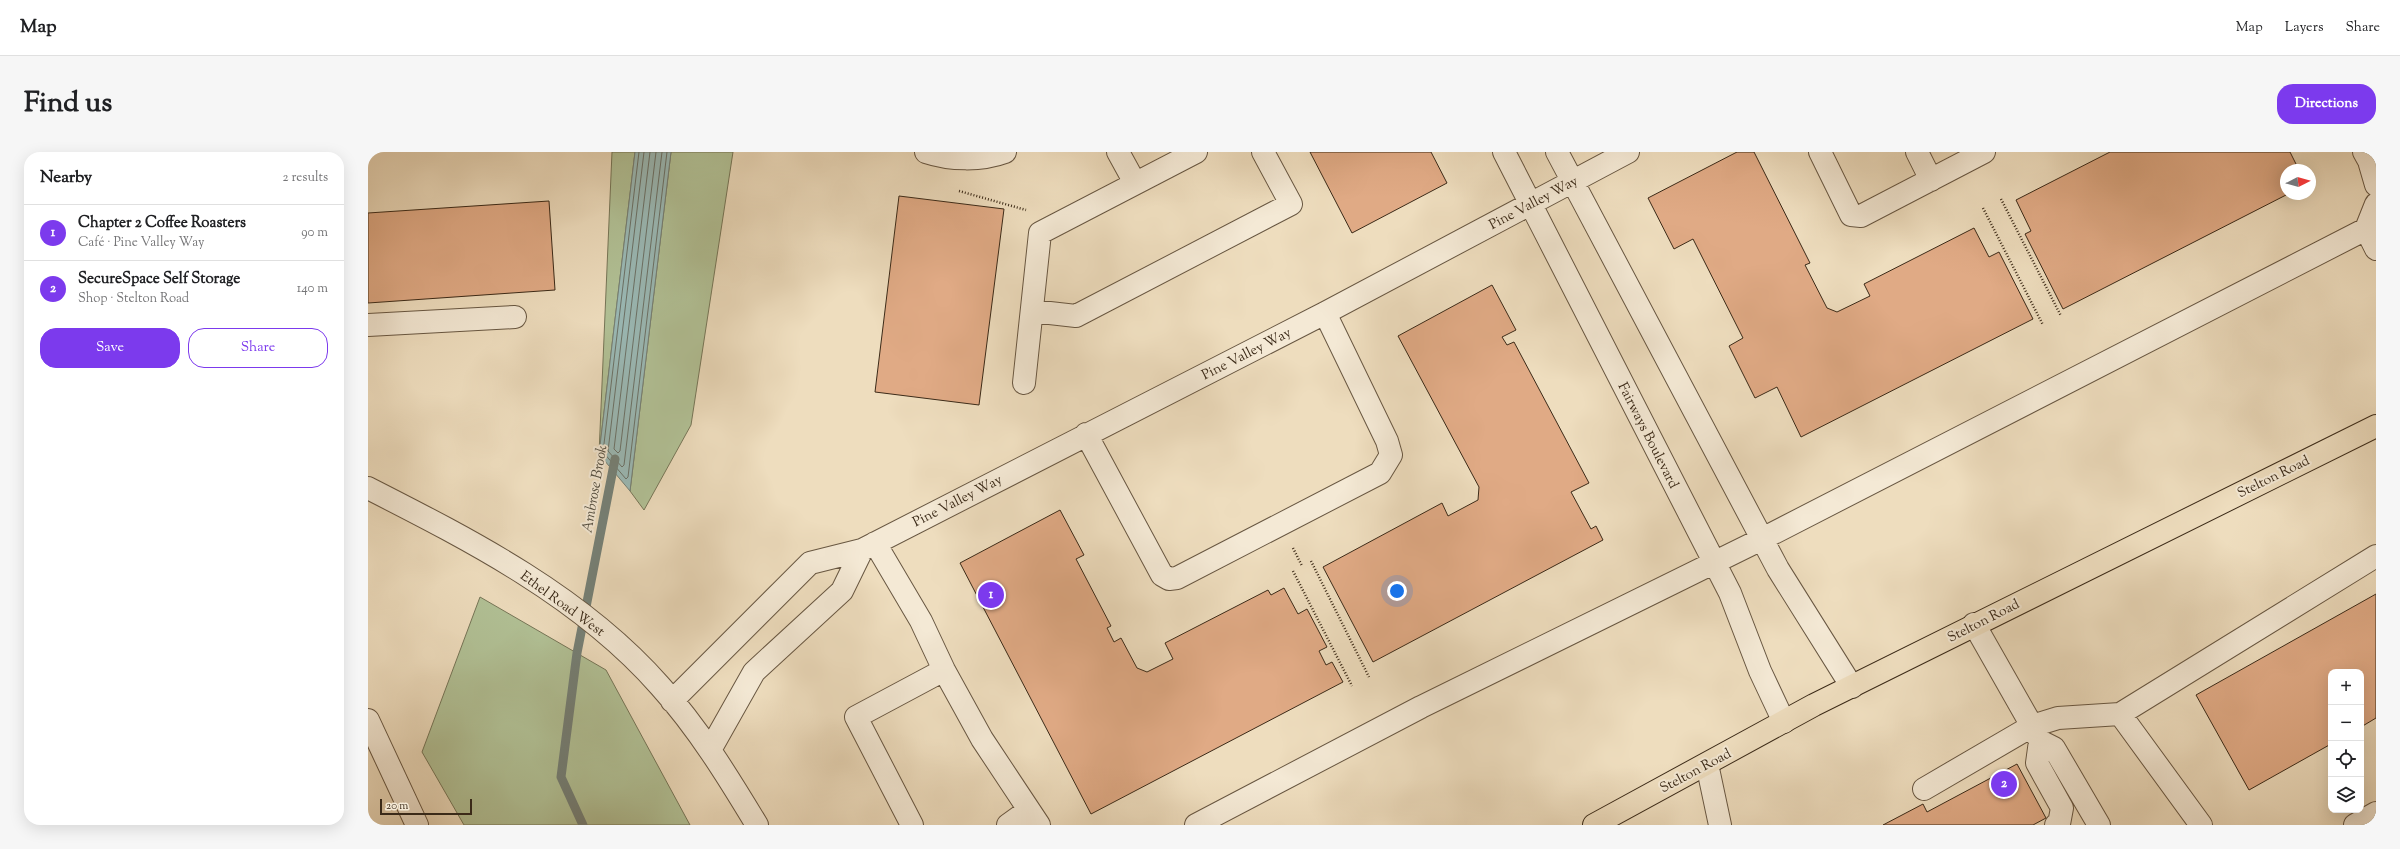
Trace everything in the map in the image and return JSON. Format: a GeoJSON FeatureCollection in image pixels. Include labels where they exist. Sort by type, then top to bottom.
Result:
{"type":"FeatureCollection","features":[{"type":"Feature","properties":{"kind":"main road","name":"Stelton Road"},"geometry":{"type":"LineString","coordinates":[[1594,825],[1784,722],[1974,624],[2376,426]]}},
{"type":"Feature","properties":{"kind":"street"},"geometry":{"type":"LineString","coordinates":[[926,152],[940,157],[971,158],[1005,152]]}},
{"type":"Feature","properties":{"kind":"street"},"geometry":{"type":"LineString","coordinates":[[1118,152],[1135,183]]}},
{"type":"Feature","properties":{"kind":"street"},"geometry":{"type":"LineString","coordinates":[[1024,383],[1040,233],[1196,152]]}},
{"type":"Feature","properties":{"kind":"street"},"geometry":{"type":"LineString","coordinates":[[1032,311],[1076,316],[1291,204],[1263,152]]}},
{"type":"Feature","properties":{"kind":"street"},"geometry":{"type":"LineString","coordinates":[[1557,152],[1778,569],[1852,687]]}},
{"type":"Feature","properties":{"kind":"street","name":"Pine Valley Way"},"geometry":{"type":"LineString","coordinates":[[672,701],[810,563],[868,546],[1325,313],[1628,152]]}},
{"type":"Feature","properties":{"kind":"street"},"geometry":{"type":"LineString","coordinates":[[1820,152],[1851,215],[1861,216],[1984,152]]}},
{"type":"Feature","properties":{"kind":"street"},"geometry":{"type":"LineString","coordinates":[[1917,152],[1931,180]]}},
{"type":"Feature","properties":{"kind":"street"},"geometry":{"type":"LineString","coordinates":[[2364,152],[2369,161],[2376,185]]}},
{"type":"Feature","properties":{"kind":"street","name":"Fairways Boulevard"},"geometry":{"type":"LineString","coordinates":[[1502,153],[1531,204],[1730,593],[1760,671],[1784,722]]}},
{"type":"Feature","properties":{"kind":"street"},"geometry":{"type":"LineString","coordinates":[[1196,825],[1421,707],[1762,539],[2366,229],[2376,204]]}},
{"type":"Feature","properties":{"kind":"street"},"geometry":{"type":"LineString","coordinates":[[2366,229],[2376,248]]}},
{"type":"Feature","properties":{"kind":"street"},"geometry":{"type":"LineString","coordinates":[[1086,434],[1162,575],[1169,579],[1177,578],[1380,473],[1386,464],[1391,454],[1387,441],[1325,313]]}},
{"type":"Feature","properties":{"kind":"street"},"geometry":{"type":"LineString","coordinates":[[368,325],[514,317]]}},
{"type":"Feature","properties":{"kind":"street","name":"Ethel Road West"},"geometry":{"type":"LineString","coordinates":[[368,488],[448,528],[541,585],[599,627],[660,686],[672,701],[710,750],[757,825]]}},
{"type":"Feature","properties":{"kind":"street"},"geometry":{"type":"LineString","coordinates":[[710,750],[754,672],[842,590],[868,546],[921,622],[944,670],[982,739],[1034,818],[1008,825]]}},
{"type":"Feature","properties":{"kind":"street"},"geometry":{"type":"LineString","coordinates":[[1924,788],[2036,734],[2058,718],[2120,714],[2376,556]]}},
{"type":"Feature","properties":{"kind":"street"},"geometry":{"type":"LineString","coordinates":[[1974,624],[2036,734],[2054,748],[2099,825]]}},
{"type":"Feature","properties":{"kind":"street"},"geometry":{"type":"LineString","coordinates":[[912,825],[856,717],[944,670]]}},
{"type":"Feature","properties":{"kind":"street"},"geometry":{"type":"LineString","coordinates":[[2120,714],[2201,825]]}},
{"type":"Feature","properties":{"kind":"street"},"geometry":{"type":"LineString","coordinates":[[368,720],[417,825]]}},
{"type":"Feature","properties":{"kind":"street"},"geometry":{"type":"LineString","coordinates":[[2036,734],[2037,762],[2062,808],[2059,824],[2056,825]]}},
{"type":"Feature","properties":{"kind":"street"},"geometry":{"type":"LineString","coordinates":[[1707,764],[1720,825]]}},
{"type":"Feature","properties":{"kind":"street"},"geometry":{"type":"LineString","coordinates":[[2355,825],[2376,812]]}},
{"type":"Feature","properties":{"kind":"path"},"geometry":{"type":"LineString","coordinates":[[959,191],[1028,211]]}},
{"type":"Feature","properties":{"kind":"path"},"geometry":{"type":"LineString","coordinates":[[2001,199],[2061,316]]}},
{"type":"Feature","properties":{"kind":"path"},"geometry":{"type":"LineString","coordinates":[[1983,208],[2043,326]]}},
{"type":"Feature","properties":{"kind":"path"},"geometry":{"type":"LineString","coordinates":[[1311,561],[1369,677]]}},
{"type":"Feature","properties":{"kind":"path"},"geometry":{"type":"LineString","coordinates":[[1292,571],[1352,686]]}},
{"type":"Feature","properties":{"kind":"green space"},"geometry":{"type":"Polygon","coordinates":[[[612,152],[635,152],[599,454],[612,152]]]}},
{"type":"Feature","properties":{"kind":"green space"},"geometry":{"type":"Polygon","coordinates":[[[671,152],[733,152],[691,425],[644,510],[630,491],[671,152]]]}},
{"type":"Feature","properties":{"kind":"green space"},"geometry":{"type":"Polygon","coordinates":[[[480,597],[606,670],[690,825],[464,825],[422,752],[480,597]]]}},
{"type":"Feature","properties":{"kind":"water"},"geometry":{"type":"Polygon","coordinates":[[[635,152],[671,152],[630,491],[599,454],[635,152]]]}},
{"type":"Feature","properties":{"kind":"building"},"geometry":{"type":"Polygon","coordinates":[[[1310,152],[1431,152],[1447,183],[1352,233],[1310,152]]]}},
{"type":"Feature","properties":{"kind":"building"},"geometry":{"type":"Polygon","coordinates":[[[1737,152],[1754,152],[1810,263],[1805,265],[1827,308],[1837,312],[1870,296],[1864,284],[1974,228],[1989,257],[1999,252],[2033,319],[1801,437],[1777,387],[1755,398],[1729,346],[1743,338],[1693,239],[1674,249],[1648,198],[1737,152]]]}},
{"type":"Feature","properties":{"kind":"building"},"geometry":{"type":"Polygon","coordinates":[[[2110,152],[2290,152],[2296,164],[2280,164],[2280,198],[2063,309],[2025,234],[2031,231],[2016,200],[2110,152]]]}},
{"type":"Feature","properties":{"kind":"building"},"geometry":{"type":"Polygon","coordinates":[[[899,196],[1004,209],[979,405],[875,392],[899,196]]]}},
{"type":"Feature","properties":{"kind":"building"},"geometry":{"type":"Polygon","coordinates":[[[549,201],[555,290],[368,303],[368,213],[549,201]]]}},
{"type":"Feature","properties":{"kind":"building"},"geometry":{"type":"Polygon","coordinates":[[[1492,285],[1516,330],[1502,337],[1507,345],[1514,342],[1589,483],[1571,492],[1591,529],[1596,526],[1603,540],[1373,662],[1323,567],[1442,503],[1448,516],[1478,500],[1479,487],[1398,336],[1492,285]]]}},
{"type":"Feature","properties":{"kind":"building"},"geometry":{"type":"Polygon","coordinates":[[[1060,510],[1084,555],[1076,559],[1111,626],[1107,628],[1114,642],[1121,638],[1137,668],[1147,672],[1173,659],[1165,643],[1268,590],[1271,595],[1284,588],[1298,614],[1307,609],[1327,647],[1319,651],[1326,665],[1332,662],[1343,682],[1091,814],[960,563],[1060,510]]]}},
{"type":"Feature","properties":{"kind":"building"},"geometry":{"type":"Polygon","coordinates":[[[2376,594],[2376,718],[2364,725],[2364,669],[2328,669],[2328,746],[2249,790],[2196,695],[2376,594]]]}},
{"type":"Feature","properties":{"kind":"building"},"geometry":{"type":"Polygon","coordinates":[[[2017,764],[2046,818],[2033,825],[1883,825],[1923,804],[1927,812],[2017,764]]]}},
{"type":"Feature","properties":{"kind":"waterway","name":"Ambrose Brook"},"geometry":{"type":"LineString","coordinates":[[583,825],[561,777],[577,653],[615,459]]}},
{"type":"Feature","properties":{"kind":"place","name":"Chapter 2 Coffee Roasters"},"geometry":{"type":"Point","coordinates":[991,595]}},
{"type":"Feature","properties":{"kind":"place","name":"SecureSpace Self Storage"},"geometry":{"type":"Point","coordinates":[2004,784]}}]}
